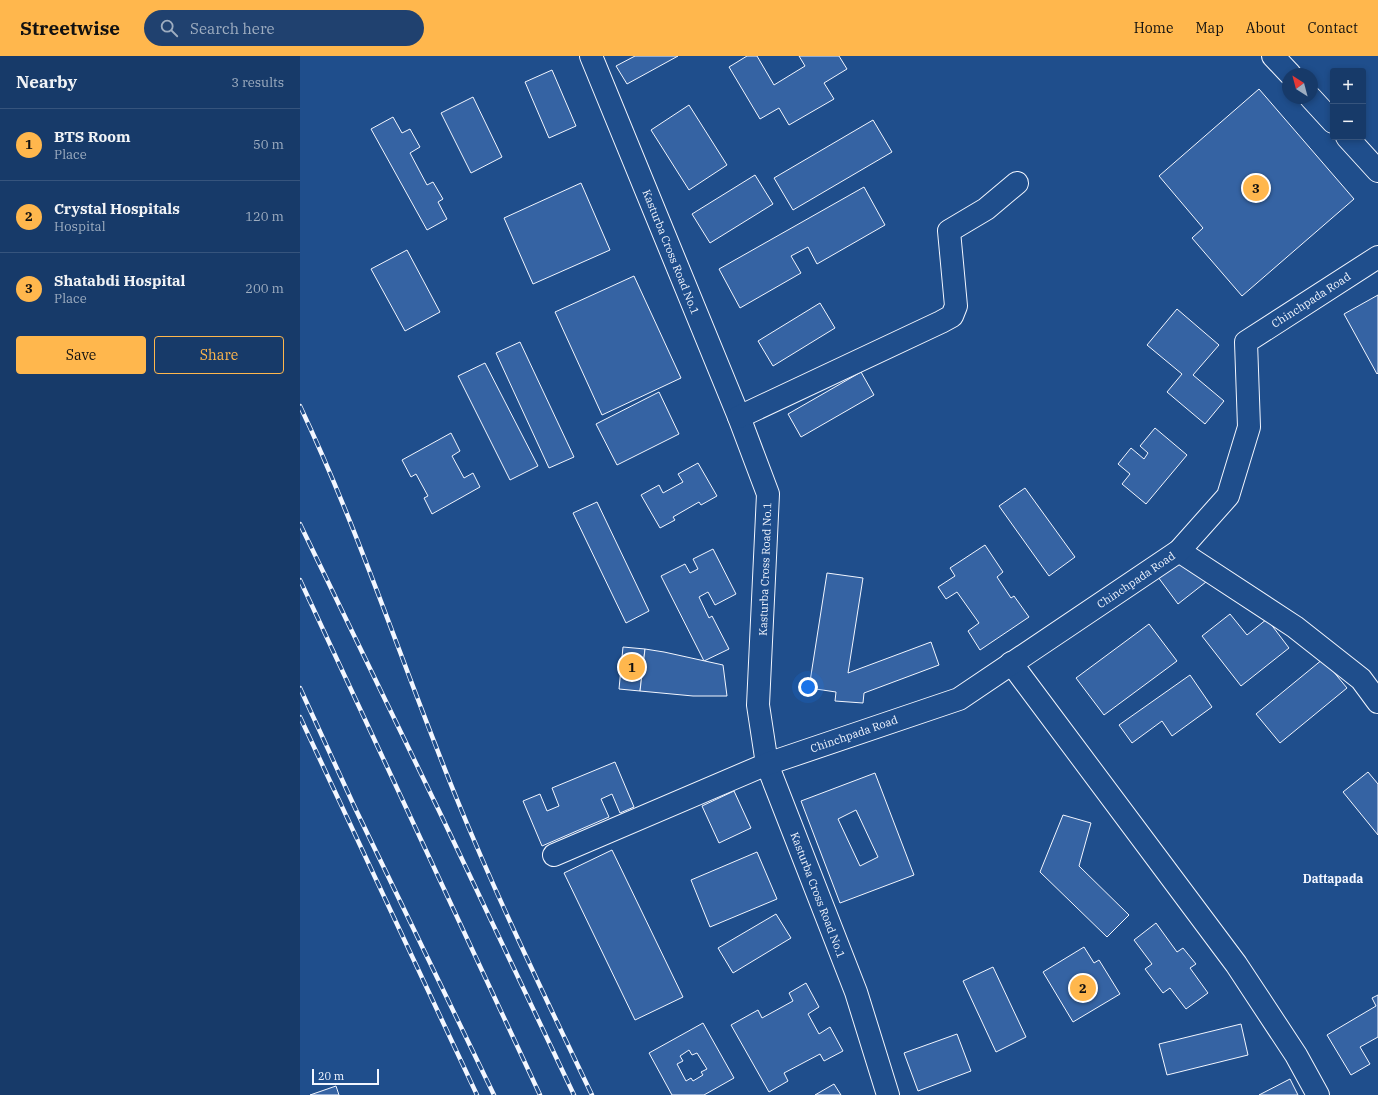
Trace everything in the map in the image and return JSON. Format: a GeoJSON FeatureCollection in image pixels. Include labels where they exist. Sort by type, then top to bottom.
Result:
{"type":"FeatureCollection","features":[{"type":"Feature","properties":{"kind":"street","name":"Kasturba Cross Road No.1"},"geometry":{"type":"LineString","coordinates":[[591,56],[739,417],[768,494],[758,705],[767,764],[856,992],[888,1095]]}},
{"type":"Feature","properties":{"kind":"street"},"geometry":{"type":"LineString","coordinates":[[1273,56],[1284,68]]}},
{"type":"Feature","properties":{"kind":"street"},"geometry":{"type":"LineString","coordinates":[[1316,104],[1330,119]]}},
{"type":"Feature","properties":{"kind":"street"},"geometry":{"type":"LineString","coordinates":[[1350,140],[1378,171]]}},
{"type":"Feature","properties":{"kind":"street"},"geometry":{"type":"LineString","coordinates":[[739,417],[952,316],[956,306],[949,231],[986,209],[1017,183]]}},
{"type":"Feature","properties":{"kind":"street","name":"Chinchpada Road"},"geometry":{"type":"LineString","coordinates":[[554,855],[767,764],[959,699],[1179,551],[1228,496],[1249,427],[1246,342],[1378,257]]}},
{"type":"Feature","properties":{"kind":"street"},"geometry":{"type":"LineString","coordinates":[[1179,551],[1295,627],[1362,679],[1378,702]]}},
{"type":"Feature","properties":{"kind":"street"},"geometry":{"type":"LineString","coordinates":[[1012,663],[1236,964],[1296,1055],[1318,1095]]}},
{"type":"Feature","properties":{"kind":"building"},"geometry":{"type":"Polygon","coordinates":[[[635,56],[678,56],[627,84],[616,66],[635,56]]]}},
{"type":"Feature","properties":{"kind":"building"},"geometry":{"type":"Polygon","coordinates":[[[747,56],[757,56],[774,85],[805,66],[799,56],[839,56],[847,69],[824,83],[834,99],[789,125],[779,108],[760,119],[729,67],[747,56]]]}},
{"type":"Feature","properties":{"kind":"building"},"geometry":{"type":"Polygon","coordinates":[[[552,70],[576,126],[549,138],[525,82],[552,70]]]}},
{"type":"Feature","properties":{"kind":"building"},"geometry":{"type":"Polygon","coordinates":[[[1259,89],[1354,199],[1242,296],[1192,238],[1203,228],[1159,176],[1259,89]]]}},
{"type":"Feature","properties":{"kind":"building"},"geometry":{"type":"Polygon","coordinates":[[[473,97],[502,157],[471,173],[441,113],[473,97]]]}},
{"type":"Feature","properties":{"kind":"building"},"geometry":{"type":"Polygon","coordinates":[[[689,105],[727,165],[689,190],[651,130],[689,105]]]}},
{"type":"Feature","properties":{"kind":"building"},"geometry":{"type":"Polygon","coordinates":[[[393,117],[402,133],[410,129],[420,147],[410,153],[427,185],[433,182],[443,199],[438,202],[447,219],[427,230],[371,129],[393,117]]]}},
{"type":"Feature","properties":{"kind":"building"},"geometry":{"type":"Polygon","coordinates":[[[873,120],[892,152],[793,210],[774,178],[873,120]]]}},
{"type":"Feature","properties":{"kind":"building"},"geometry":{"type":"Polygon","coordinates":[[[755,175],[773,204],[710,243],[692,214],[755,175]]]}},
{"type":"Feature","properties":{"kind":"building"},"geometry":{"type":"Polygon","coordinates":[[[581,183],[610,250],[533,284],[504,218],[581,183]]]}},
{"type":"Feature","properties":{"kind":"building"},"geometry":{"type":"Polygon","coordinates":[[[864,187],[885,225],[817,264],[808,247],[791,256],[801,273],[740,308],[719,269],[864,187]]]}},
{"type":"Feature","properties":{"kind":"building"},"geometry":{"type":"Polygon","coordinates":[[[407,250],[440,312],[405,331],[371,269],[407,250]]]}},
{"type":"Feature","properties":{"kind":"building"},"geometry":{"type":"Polygon","coordinates":[[[634,276],[681,378],[602,415],[555,312],[634,276]]]}},
{"type":"Feature","properties":{"kind":"building"},"geometry":{"type":"Polygon","coordinates":[[[1378,295],[1378,373],[1377,374],[1344,314],[1378,295]]]}},
{"type":"Feature","properties":{"kind":"building"},"geometry":{"type":"Polygon","coordinates":[[[820,303],[835,328],[773,366],[758,341],[820,303]]]}},
{"type":"Feature","properties":{"kind":"building"},"geometry":{"type":"Polygon","coordinates":[[[1177,309],[1219,345],[1193,375],[1224,401],[1205,424],[1167,392],[1182,374],[1147,345],[1177,309]]]}},
{"type":"Feature","properties":{"kind":"building"},"geometry":{"type":"Polygon","coordinates":[[[520,342],[574,457],[549,468],[496,353],[520,342]]]}},
{"type":"Feature","properties":{"kind":"building"},"geometry":{"type":"Polygon","coordinates":[[[485,363],[538,466],[510,480],[458,376],[485,363]]]}},
{"type":"Feature","properties":{"kind":"building"},"geometry":{"type":"Polygon","coordinates":[[[861,372],[874,395],[801,437],[788,414],[861,372]]]}},
{"type":"Feature","properties":{"kind":"building"},"geometry":{"type":"Polygon","coordinates":[[[659,392],[679,434],[617,465],[596,424],[659,392]]]}},
{"type":"Feature","properties":{"kind":"building"},"geometry":{"type":"Polygon","coordinates":[[[1155,428],[1187,455],[1146,504],[1122,484],[1130,474],[1118,464],[1131,448],[1144,459],[1148,453],[1140,446],[1155,428]]]}},
{"type":"Feature","properties":{"kind":"building"},"geometry":{"type":"Polygon","coordinates":[[[451,433],[460,451],[452,456],[464,478],[473,473],[480,487],[432,514],[424,498],[428,496],[416,474],[411,477],[402,460],[451,433]]]}},
{"type":"Feature","properties":{"kind":"building"},"geometry":{"type":"Polygon","coordinates":[[[698,463],[717,496],[701,505],[699,502],[673,517],[675,520],[660,528],[641,495],[659,485],[663,493],[683,482],[678,474],[698,463]]]}},
{"type":"Feature","properties":{"kind":"building"},"geometry":{"type":"Polygon","coordinates":[[[1025,488],[1075,557],[1049,576],[999,506],[1025,488]]]}},
{"type":"Feature","properties":{"kind":"building"},"geometry":{"type":"Polygon","coordinates":[[[597,502],[649,611],[626,623],[573,513],[597,502]]]}},
{"type":"Feature","properties":{"kind":"building"},"geometry":{"type":"Polygon","coordinates":[[[985,545],[1003,572],[997,577],[1011,598],[1014,596],[1029,617],[980,650],[968,631],[979,623],[957,592],[946,599],[938,587],[955,576],[950,568],[985,545]]]}},
{"type":"Feature","properties":{"kind":"building"},"geometry":{"type":"Polygon","coordinates":[[[713,549],[736,594],[715,605],[708,592],[699,597],[709,618],[712,616],[729,649],[704,661],[661,576],[685,564],[690,573],[698,569],[693,559],[713,549]]]}},
{"type":"Feature","properties":{"kind":"building"},"geometry":{"type":"Polygon","coordinates":[[[1185,556],[1206,582],[1178,604],[1158,577],[1185,556]]]}},
{"type":"Feature","properties":{"kind":"building"},"geometry":{"type":"Polygon","coordinates":[[[827,573],[863,578],[848,673],[931,642],[939,665],[864,693],[863,703],[835,701],[836,692],[809,688],[827,573]]]}},
{"type":"Feature","properties":{"kind":"building"},"geometry":{"type":"Polygon","coordinates":[[[1230,614],[1247,635],[1267,619],[1289,648],[1241,686],[1202,636],[1230,614]]]}},
{"type":"Feature","properties":{"kind":"building"},"geometry":{"type":"Polygon","coordinates":[[[1149,624],[1177,661],[1104,715],[1076,678],[1149,624]]]}},
{"type":"Feature","properties":{"kind":"building"},"geometry":{"type":"Polygon","coordinates":[[[623,647],[645,649],[640,691],[619,689],[623,647]]]}},
{"type":"Feature","properties":{"kind":"building"},"geometry":{"type":"Polygon","coordinates":[[[645,649],[723,665],[727,696],[693,696],[640,691],[645,649]]]}},
{"type":"Feature","properties":{"kind":"building"},"geometry":{"type":"Polygon","coordinates":[[[1323,659],[1347,688],[1280,743],[1256,714],[1323,659]]]}},
{"type":"Feature","properties":{"kind":"building"},"geometry":{"type":"Polygon","coordinates":[[[1190,675],[1212,707],[1172,736],[1162,721],[1132,743],[1119,725],[1190,675]]]}},
{"type":"Feature","properties":{"kind":"building"},"geometry":{"type":"Polygon","coordinates":[[[615,762],[634,807],[620,813],[612,794],[601,799],[609,817],[542,846],[523,801],[540,794],[547,811],[559,806],[552,788],[615,762]]]}},
{"type":"Feature","properties":{"kind":"building"},"geometry":{"type":"Polygon","coordinates":[[[1368,772],[1378,784],[1378,835],[1343,792],[1368,772]]]}},
{"type":"Feature","properties":{"kind":"building"},"geometry":{"type":"Polygon","coordinates":[[[875,773],[914,875],[840,903],[801,801],[875,773]],[[856,810],[838,819],[860,866],[878,857],[856,810]]]}},
{"type":"Feature","properties":{"kind":"building"},"geometry":{"type":"Polygon","coordinates":[[[734,791],[751,828],[719,843],[702,806],[734,791]]]}},
{"type":"Feature","properties":{"kind":"building"},"geometry":{"type":"Polygon","coordinates":[[[1063,815],[1091,823],[1079,866],[1129,915],[1107,937],[1040,872],[1063,815]]]}},
{"type":"Feature","properties":{"kind":"building"},"geometry":{"type":"Polygon","coordinates":[[[612,850],[683,997],[635,1020],[564,873],[612,850]]]}},
{"type":"Feature","properties":{"kind":"building"},"geometry":{"type":"Polygon","coordinates":[[[757,852],[777,899],[710,927],[691,880],[757,852]]]}},
{"type":"Feature","properties":{"kind":"building"},"geometry":{"type":"Polygon","coordinates":[[[776,914],[791,938],[733,973],[718,948],[776,914]]]}},
{"type":"Feature","properties":{"kind":"building"},"geometry":{"type":"Polygon","coordinates":[[[1156,923],[1177,952],[1183,948],[1196,964],[1190,968],[1208,993],[1186,1009],[1170,988],[1163,993],[1145,969],[1152,964],[1134,940],[1156,923]]]}},
{"type":"Feature","properties":{"kind":"building"},"geometry":{"type":"Polygon","coordinates":[[[1084,947],[1094,963],[1099,960],[1120,994],[1073,1022],[1043,972],[1084,947]]]}},
{"type":"Feature","properties":{"kind":"building"},"geometry":{"type":"Polygon","coordinates":[[[993,967],[1026,1037],[996,1052],[963,981],[993,967]]]}},
{"type":"Feature","properties":{"kind":"building"},"geometry":{"type":"Polygon","coordinates":[[[806,983],[819,1007],[808,1014],[819,1034],[830,1027],[843,1051],[824,1061],[820,1054],[784,1073],[788,1081],[769,1092],[731,1025],[758,1010],[762,1018],[793,1001],[789,993],[806,983]]]}},
{"type":"Feature","properties":{"kind":"building"},"geometry":{"type":"Polygon","coordinates":[[[1378,995],[1378,1037],[1360,1047],[1370,1064],[1351,1075],[1327,1035],[1376,1006],[1372,998],[1378,995]]]}},
{"type":"Feature","properties":{"kind":"building"},"geometry":{"type":"Polygon","coordinates":[[[703,1023],[734,1078],[704,1095],[672,1095],[649,1053],[703,1023]],[[689,1050],[680,1056],[683,1061],[677,1064],[686,1081],[691,1078],[693,1081],[703,1075],[701,1072],[707,1069],[697,1053],[692,1055],[689,1050]]]}},
{"type":"Feature","properties":{"kind":"building"},"geometry":{"type":"Polygon","coordinates":[[[1241,1024],[1248,1055],[1167,1075],[1159,1044],[1241,1024]]]}},
{"type":"Feature","properties":{"kind":"building"},"geometry":{"type":"Polygon","coordinates":[[[957,1034],[971,1071],[918,1091],[904,1053],[957,1034]]]}},
{"type":"Feature","properties":{"kind":"building"},"geometry":{"type":"Polygon","coordinates":[[[1290,1079],[1298,1095],[1259,1095],[1290,1079]]]}},
{"type":"Feature","properties":{"kind":"building"},"geometry":{"type":"Polygon","coordinates":[[[834,1084],[841,1095],[815,1095],[834,1084]]]}},
{"type":"Feature","properties":{"kind":"building"},"geometry":{"type":"Polygon","coordinates":[[[336,1086],[339,1095],[310,1095],[336,1086]]]}},
{"type":"Feature","properties":{"kind":"railway"},"geometry":{"type":"LineString","coordinates":[[300,406],[322,454],[362,551],[437,748],[472,835],[522,947],[592,1095]]}},
{"type":"Feature","properties":{"kind":"railway"},"geometry":{"type":"LineString","coordinates":[[300,524],[442,817],[574,1095]]}},
{"type":"Feature","properties":{"kind":"railway"},"geometry":{"type":"LineString","coordinates":[[300,580],[540,1095]]}},
{"type":"Feature","properties":{"kind":"railway"},"geometry":{"type":"LineString","coordinates":[[300,688],[356,810],[494,1095]]}},
{"type":"Feature","properties":{"kind":"railway"},"geometry":{"type":"LineString","coordinates":[[300,717],[477,1095]]}},
{"type":"Feature","properties":{"kind":"place","name":"Shatabdi Hospital"},"geometry":{"type":"Point","coordinates":[1256,188]}},
{"type":"Feature","properties":{"kind":"place","name":"BTS Room"},"geometry":{"type":"Point","coordinates":[632,667]}},
{"type":"Feature","properties":{"kind":"place","name":"Crystal Hospitals"},"geometry":{"type":"Point","coordinates":[1083,988]}},
{"type":"Feature","properties":{"kind":"district","name":"Dattapada"},"geometry":{"type":"Point","coordinates":[1333,879]}}]}
